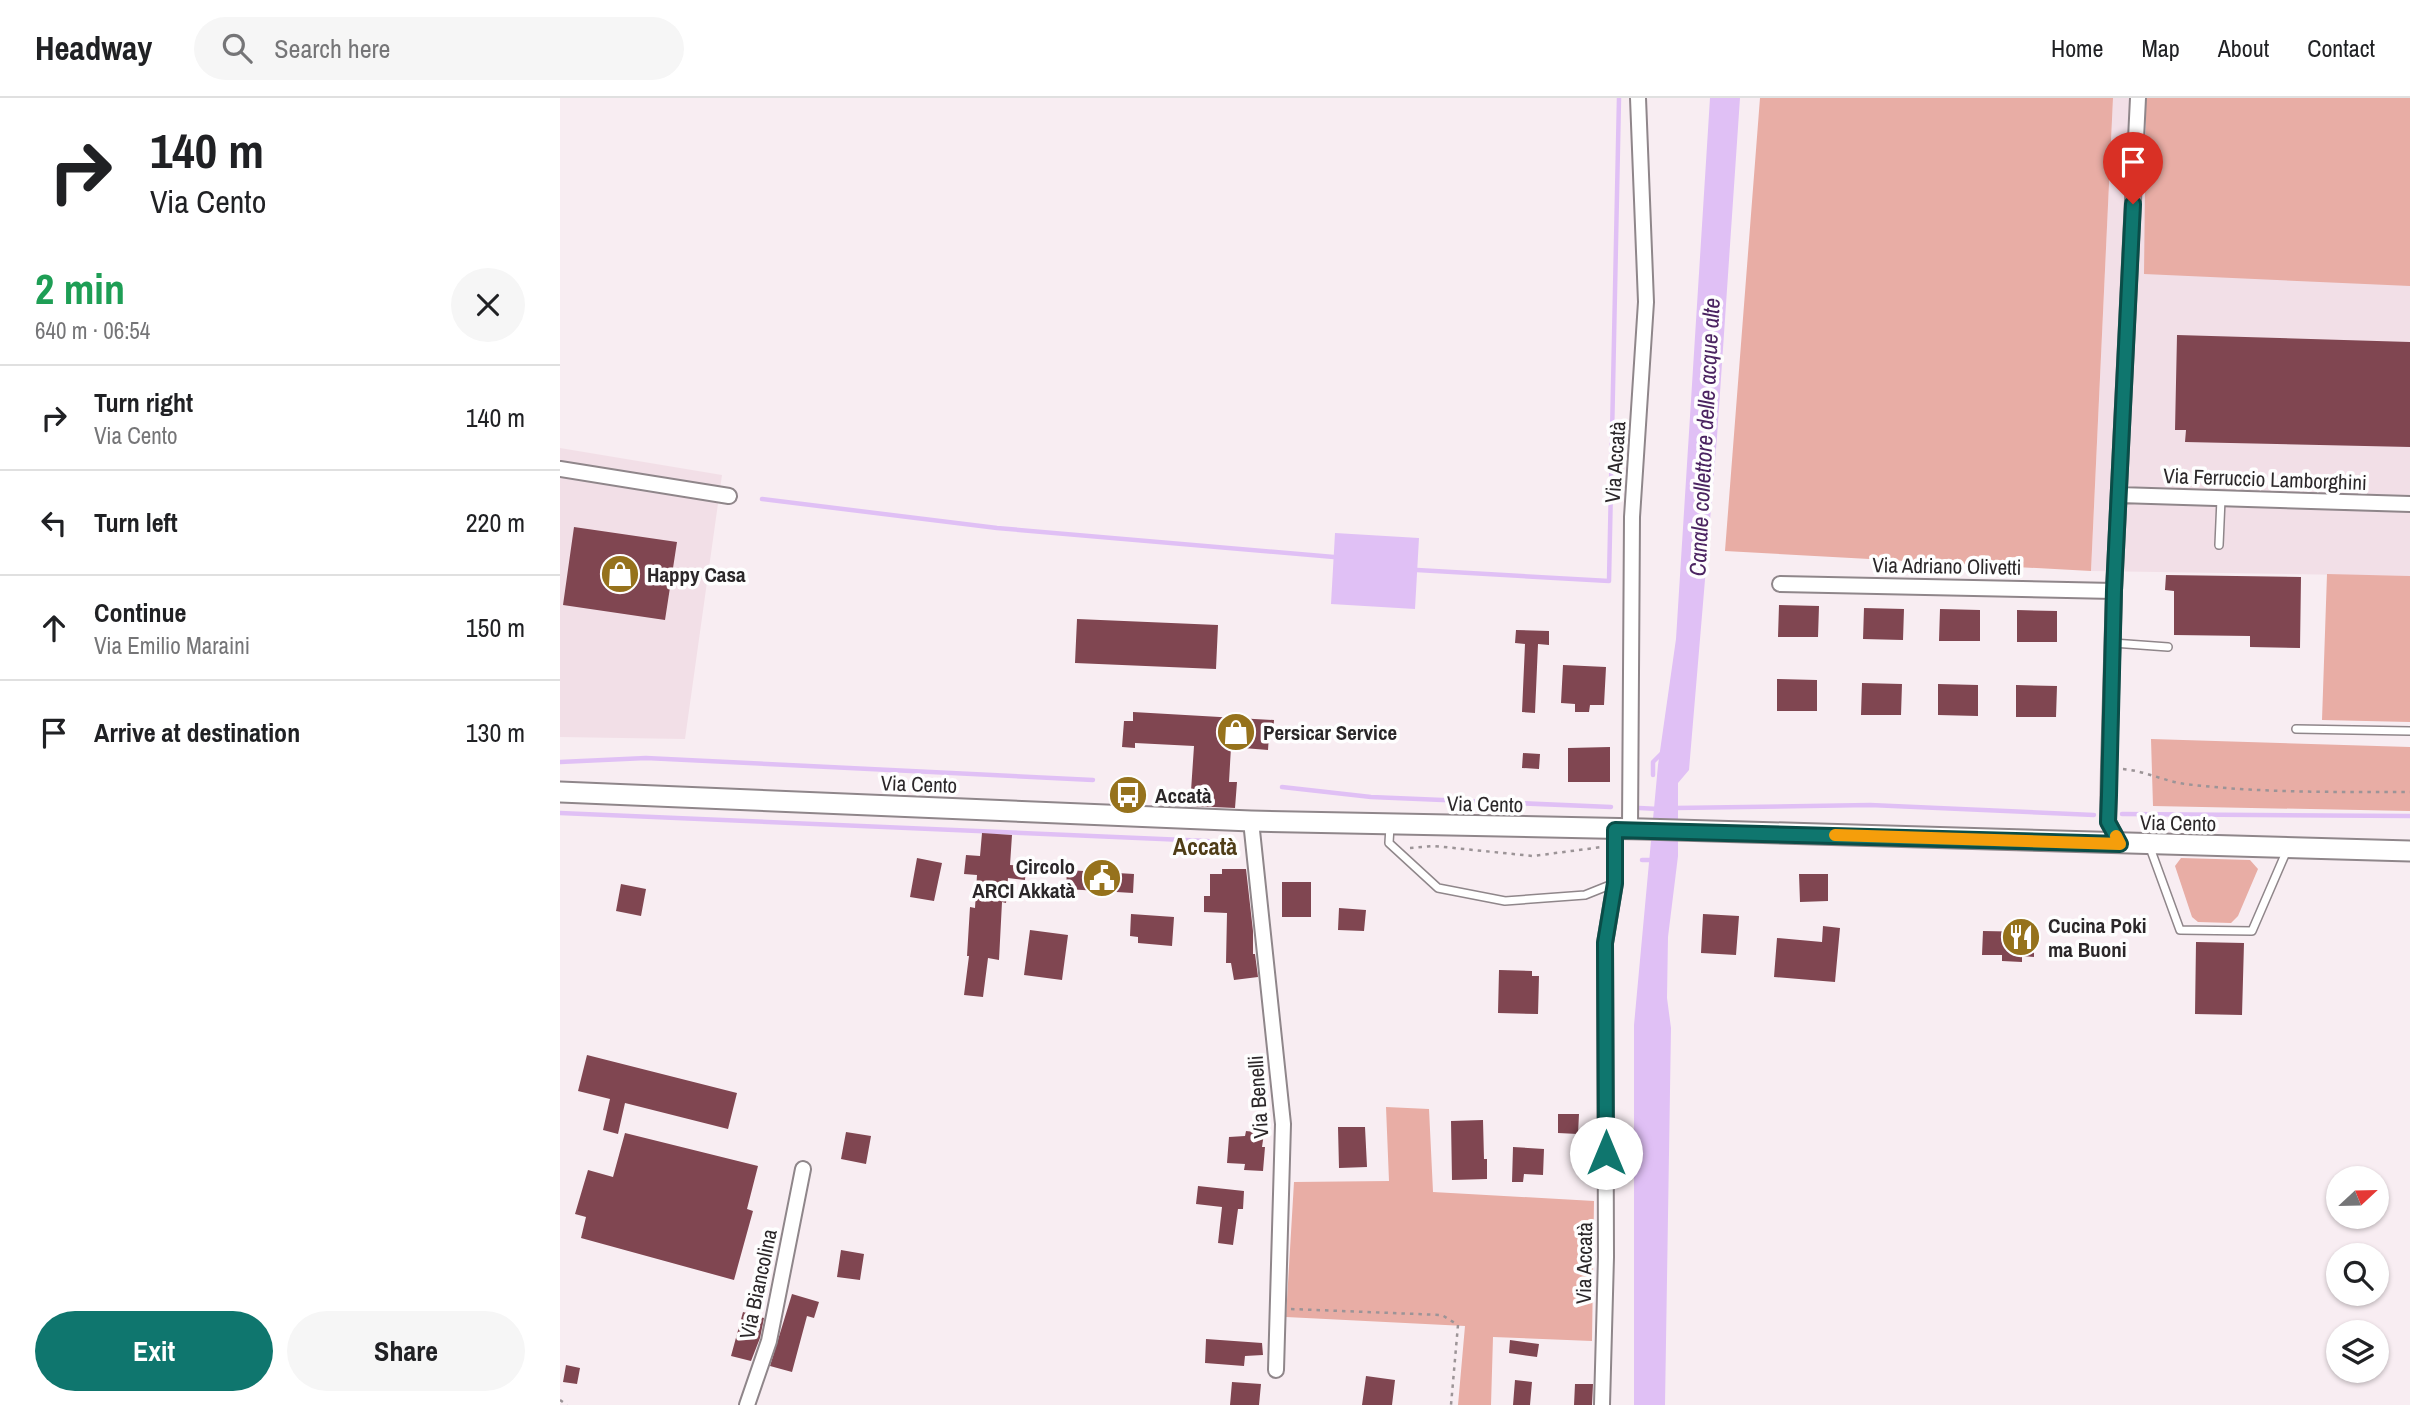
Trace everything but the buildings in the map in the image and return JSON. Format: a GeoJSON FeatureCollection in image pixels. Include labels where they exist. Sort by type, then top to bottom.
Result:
{"type":"FeatureCollection","features":[{"type":"Feature","properties":{"kind":"main road","name":"Via Cento"},"geometry":{"type":"LineString","coordinates":[[560,792],[1251,821],[1626,833],[1692,831],[2410,851]]}},
{"type":"Feature","properties":{"kind":"street","name":"Via Accatà"},"geometry":{"type":"LineString","coordinates":[[1602,1405],[1606,1257],[1605,943],[1626,833],[1632,517],[1646,302],[1638,98]]}},
{"type":"Feature","properties":{"kind":"street"},"geometry":{"type":"LineString","coordinates":[[2120,844],[2108,822],[2109,767],[2114,590],[2138,98]]}},
{"type":"Feature","properties":{"kind":"street"},"geometry":{"type":"LineString","coordinates":[[560,469],[729,496]]}},
{"type":"Feature","properties":{"kind":"street","name":"Via Ferruccio Lamborghini"},"geometry":{"type":"LineString","coordinates":[[2119,495],[2410,504]]}},
{"type":"Feature","properties":{"kind":"street","name":"Via Adriano Olivetti"},"geometry":{"type":"LineString","coordinates":[[1780,584],[2114,590]]}},
{"type":"Feature","properties":{"kind":"street","name":"Via Benelli"},"geometry":{"type":"LineString","coordinates":[[1251,821],[1283,1124],[1276,1370]]}},
{"type":"Feature","properties":{"kind":"street","name":"Via Biancolina"},"geometry":{"type":"LineString","coordinates":[[747,1405],[769,1341],[803,1169]]}},
{"type":"Feature","properties":{"kind":"lane"},"geometry":{"type":"LineString","coordinates":[[2219,545],[2221,498]]}},
{"type":"Feature","properties":{"kind":"lane"},"geometry":{"type":"LineString","coordinates":[[2113,643],[2168,647]]}},
{"type":"Feature","properties":{"kind":"lane"},"geometry":{"type":"LineString","coordinates":[[2296,729],[2410,731]]}},
{"type":"Feature","properties":{"kind":"lane"},"geometry":{"type":"LineString","coordinates":[[1390,825],[1389,843],[1438,888],[1505,901],[1585,895],[1615,883]]}},
{"type":"Feature","properties":{"kind":"lane"},"geometry":{"type":"LineString","coordinates":[[2149,845],[2180,930],[2252,931],[2288,848]]}},
{"type":"Feature","properties":{"kind":"path"},"geometry":{"type":"LineString","coordinates":[[2109,767],[2139,770],[2182,784],[2310,792],[2410,792]]}},
{"type":"Feature","properties":{"kind":"path"},"geometry":{"type":"LineString","coordinates":[[1396,849],[1434,846],[1533,856],[1626,833]]}},
{"type":"Feature","properties":{"kind":"path"},"geometry":{"type":"LineString","coordinates":[[1277,1309],[1442,1315],[1458,1325],[1451,1405]]}},
{"type":"Feature","properties":{"kind":"path"},"geometry":{"type":"LineString","coordinates":[[560,1400],[567,1405]]}},
{"type":"Feature","properties":{"kind":"shaded area"},"geometry":{"type":"Polygon","coordinates":[[[1760,98],[2113,98],[2091,571],[1725,551],[1760,98]]]}},
{"type":"Feature","properties":{"kind":"shaded area"},"geometry":{"type":"Polygon","coordinates":[[[2113,98],[2410,98],[2410,576],[2091,571],[2113,98]]]}},
{"type":"Feature","properties":{"kind":"shaded area"},"geometry":{"type":"Polygon","coordinates":[[[2146,98],[2410,98],[2410,286],[2144,274],[2146,98]]]}},
{"type":"Feature","properties":{"kind":"shaded area"},"geometry":{"type":"Polygon","coordinates":[[[560,448],[722,475],[685,739],[560,737],[560,448]]]}},
{"type":"Feature","properties":{"kind":"shaded area"},"geometry":{"type":"Polygon","coordinates":[[[2327,574],[2410,576],[2410,722],[2322,720],[2327,574]]]}},
{"type":"Feature","properties":{"kind":"shaded area"},"geometry":{"type":"Polygon","coordinates":[[[2151,739],[2410,747],[2410,811],[2153,806],[2151,739]]]}},
{"type":"Feature","properties":{"kind":"shaded area"},"geometry":{"type":"Polygon","coordinates":[[[2181,858],[2250,860],[2258,869],[2238,916],[2231,923],[2198,922],[2192,917],[2175,866],[2181,858]]]}},
{"type":"Feature","properties":{"kind":"shaded area"},"geometry":{"type":"Polygon","coordinates":[[[1386,1107],[1429,1109],[1433,1192],[1594,1201],[1592,1341],[1493,1337],[1491,1405],[1458,1405],[1465,1326],[1286,1317],[1294,1182],[1389,1181],[1386,1107]]]}},
{"type":"Feature","properties":{"kind":"water","name":"Canale collettore delle acque alte"},"geometry":{"type":"Polygon","coordinates":[[[1710,98],[1740,98],[1717,437],[1689,770],[1678,783],[1678,856],[1668,937],[1667,998],[1671,1028],[1665,1405],[1634,1405],[1634,1025],[1658,765],[1676,639],[1710,98]]]}},
{"type":"Feature","properties":{"kind":"water"},"geometry":{"type":"Polygon","coordinates":[[[1335,533],[1419,538],[1415,609],[1331,604],[1335,533]]]}},
{"type":"Feature","properties":{"kind":"waterway"},"geometry":{"type":"LineString","coordinates":[[1417,570],[1609,581],[1619,98]]}},
{"type":"Feature","properties":{"kind":"waterway"},"geometry":{"type":"LineString","coordinates":[[762,499],[997,528],[1334,557]]}},
{"type":"Feature","properties":{"kind":"waterway"},"geometry":{"type":"LineString","coordinates":[[1653,775],[1653,762],[1663,752]]}},
{"type":"Feature","properties":{"kind":"waterway"},"geometry":{"type":"LineString","coordinates":[[560,762],[646,758],[1093,780]]}},
{"type":"Feature","properties":{"kind":"waterway"},"geometry":{"type":"LineString","coordinates":[[1282,787],[1371,797],[1611,807]]}},
{"type":"Feature","properties":{"kind":"waterway"},"geometry":{"type":"LineString","coordinates":[[1675,808],[1870,805],[2094,815]]}},
{"type":"Feature","properties":{"kind":"waterway"},"geometry":{"type":"LineString","coordinates":[[1639,808],[1659,809]]}},
{"type":"Feature","properties":{"kind":"waterway"},"geometry":{"type":"LineString","coordinates":[[560,813],[1208,841]]}},
{"type":"Feature","properties":{"kind":"waterway"},"geometry":{"type":"LineString","coordinates":[[2122,814],[2410,816]]}},
{"type":"Feature","properties":{"kind":"waterway"},"geometry":{"type":"LineString","coordinates":[[1642,860],[1655,860]]}},
{"type":"Feature","properties":{"kind":"slow traffic"},"geometry":{"type":"LineString","coordinates":[[1835,835],[2120,844],[2116,836]]}},
{"type":"Feature","properties":{"kind":"place","name":"Happy Casa"},"geometry":{"type":"Point","coordinates":[620,574]}},
{"type":"Feature","properties":{"kind":"place","name":"Persicar Service"},"geometry":{"type":"Point","coordinates":[1236,732]}},
{"type":"Feature","properties":{"kind":"place","name":"Accatà"},"geometry":{"type":"Point","coordinates":[1128,795]}},
{"type":"Feature","properties":{"kind":"place","name":"Circolo ARCI Akkatà"},"geometry":{"type":"Point","coordinates":[1102,878]}},
{"type":"Feature","properties":{"kind":"place","name":"Cucina Poki ma Buoni"},"geometry":{"type":"Point","coordinates":[2021,937]}},
{"type":"Feature","properties":{"kind":"district","name":"Accatà"},"geometry":{"type":"Point","coordinates":[1205,846]}},
{"type":"Feature","properties":{"kind":"route"},"geometry":{"type":"LineString","coordinates":[[1606,1153],[1605,943],[1615,883],[1615,830],[2120,844],[2108,822],[2114,590],[2133,204]]}}]}
